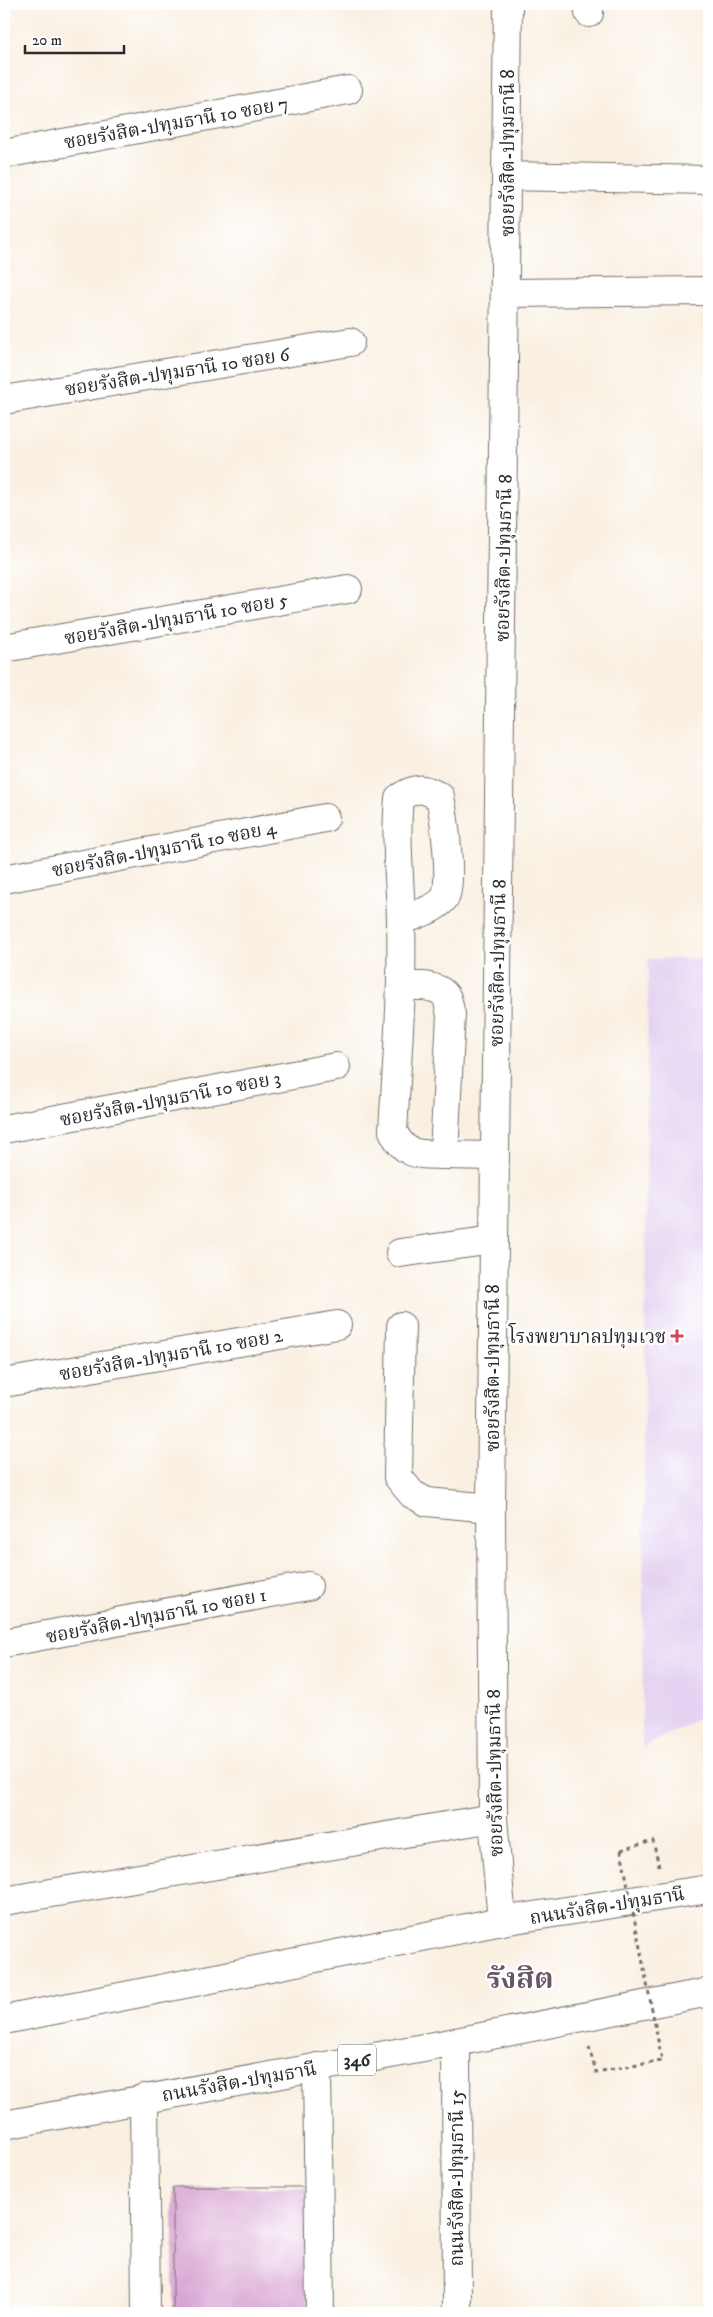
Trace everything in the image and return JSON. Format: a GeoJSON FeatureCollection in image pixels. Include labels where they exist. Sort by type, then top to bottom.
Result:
{"type":"FeatureCollection","features":[{"type":"Feature","properties":{"kind":"street","name":"ซอยรังสิต-ปทุมธานี 8"},"geometry":{"type":"LineString","coordinates":[[502,1921],[493,1818],[491,1508],[508,4]]}},
{"type":"Feature","properties":{"kind":"street","name":"ซอยรังสิต-ปทุมธานี 10 ซอย 7"},"geometry":{"type":"LineString","coordinates":[[4,154],[348,90]]}},
{"type":"Feature","properties":{"kind":"street"},"geometry":{"type":"LineString","coordinates":[[506,176],[709,180]]}},
{"type":"Feature","properties":{"kind":"street"},"geometry":{"type":"LineString","coordinates":[[506,293],[709,292]]}},
{"type":"Feature","properties":{"kind":"street","name":"ซอยรังสิต-ปทุมธานี 10 ซอย 6"},"geometry":{"type":"LineString","coordinates":[[4,400],[350,342]]}},
{"type":"Feature","properties":{"kind":"street","name":"ซอยรังสิต-ปทุมธานี 10 ซอย 5"},"geometry":{"type":"LineString","coordinates":[[4,648],[348,589]]}},
{"type":"Feature","properties":{"kind":"street","name":"ซอยรังสิต-ปทุมธานี 10 ซอย 4"},"geometry":{"type":"LineString","coordinates":[[4,879],[325,818]]}},
{"type":"Feature","properties":{"kind":"street"},"geometry":{"type":"LineString","coordinates":[[401,920],[401,986],[393,1131],[399,1144],[416,1155],[495,1156]]}},
{"type":"Feature","properties":{"kind":"street"},"geometry":{"type":"LineString","coordinates":[[401,986],[426,986],[438,990],[446,997],[450,1014],[444,1155]]}},
{"type":"Feature","properties":{"kind":"street","name":"ซอยรังสิต-ปทุมธานี 10 ซอย 3"},"geometry":{"type":"LineString","coordinates":[[4,1130],[336,1067]]}},
{"type":"Feature","properties":{"kind":"street"},"geometry":{"type":"LineString","coordinates":[[400,1253],[494,1240]]}},
{"type":"Feature","properties":{"kind":"street","name":"ซอยรังสิต-ปทุมธานี 10 ซอย 2"},"geometry":{"type":"LineString","coordinates":[[4,1383],[337,1325]]}},
{"type":"Feature","properties":{"kind":"street"},"geometry":{"type":"LineString","coordinates":[[401,1326],[398,1477],[412,1494],[428,1502],[491,1508]]}},
{"type":"Feature","properties":{"kind":"street","name":"ซอยรังสิต-ปทุมธานี 10 ซอย 1"},"geometry":{"type":"LineString","coordinates":[[4,1644],[308,1586]]}},
{"type":"Feature","properties":{"kind":"street"},"geometry":{"type":"LineString","coordinates":[[4,1901],[493,1818]]}},
{"type":"Feature","properties":{"kind":"street","name":"ถนนรังสิต-ปทุมธานี"},"geometry":{"type":"LineString","coordinates":[[4,2020],[502,1921],[709,1889]]}},
{"type":"Feature","properties":{"kind":"street","name":"ถนนรังสิต-ปทุมธานี"},"geometry":{"type":"LineString","coordinates":[[4,2125],[456,2042],[709,1992]]}},
{"type":"Feature","properties":{"kind":"street","name":"ถนนรังสิต-ปทุมธานี 15"},"geometry":{"type":"LineString","coordinates":[[456,2042],[457,2313]]}},
{"type":"Feature","properties":{"kind":"street"},"geometry":{"type":"LineString","coordinates":[[316,2067],[320,2313]]}},
{"type":"Feature","properties":{"kind":"street"},"geometry":{"type":"LineString","coordinates":[[144,2098],[146,2313]]}},
{"type":"Feature","properties":{"kind":"path"},"geometry":{"type":"LineString","coordinates":[[580,2017],[596,2072],[662,2061],[621,1850],[653,1841],[666,1896]]}},
{"type":"Feature","properties":{"kind":"shaded area","name":"โรงพยาบาลปทุมเวช"},"geometry":{"type":"Polygon","coordinates":[[[709,958],[709,1713],[642,1748],[648,959],[709,958]]]}},
{"type":"Feature","properties":{"kind":"building"},"geometry":{"type":"Polygon","coordinates":[[[173,2187],[308,2187],[308,2313],[173,2313],[173,2187]]]}},
{"type":"Feature","properties":{"kind":"place","name":"โรงพยาบาลปทุมเวช"},"geometry":{"type":"Point","coordinates":[677,1336]}},
{"type":"Feature","properties":{"kind":"district","name":"รังสิต"},"geometry":{"type":"Point","coordinates":[520,1978]}}]}
